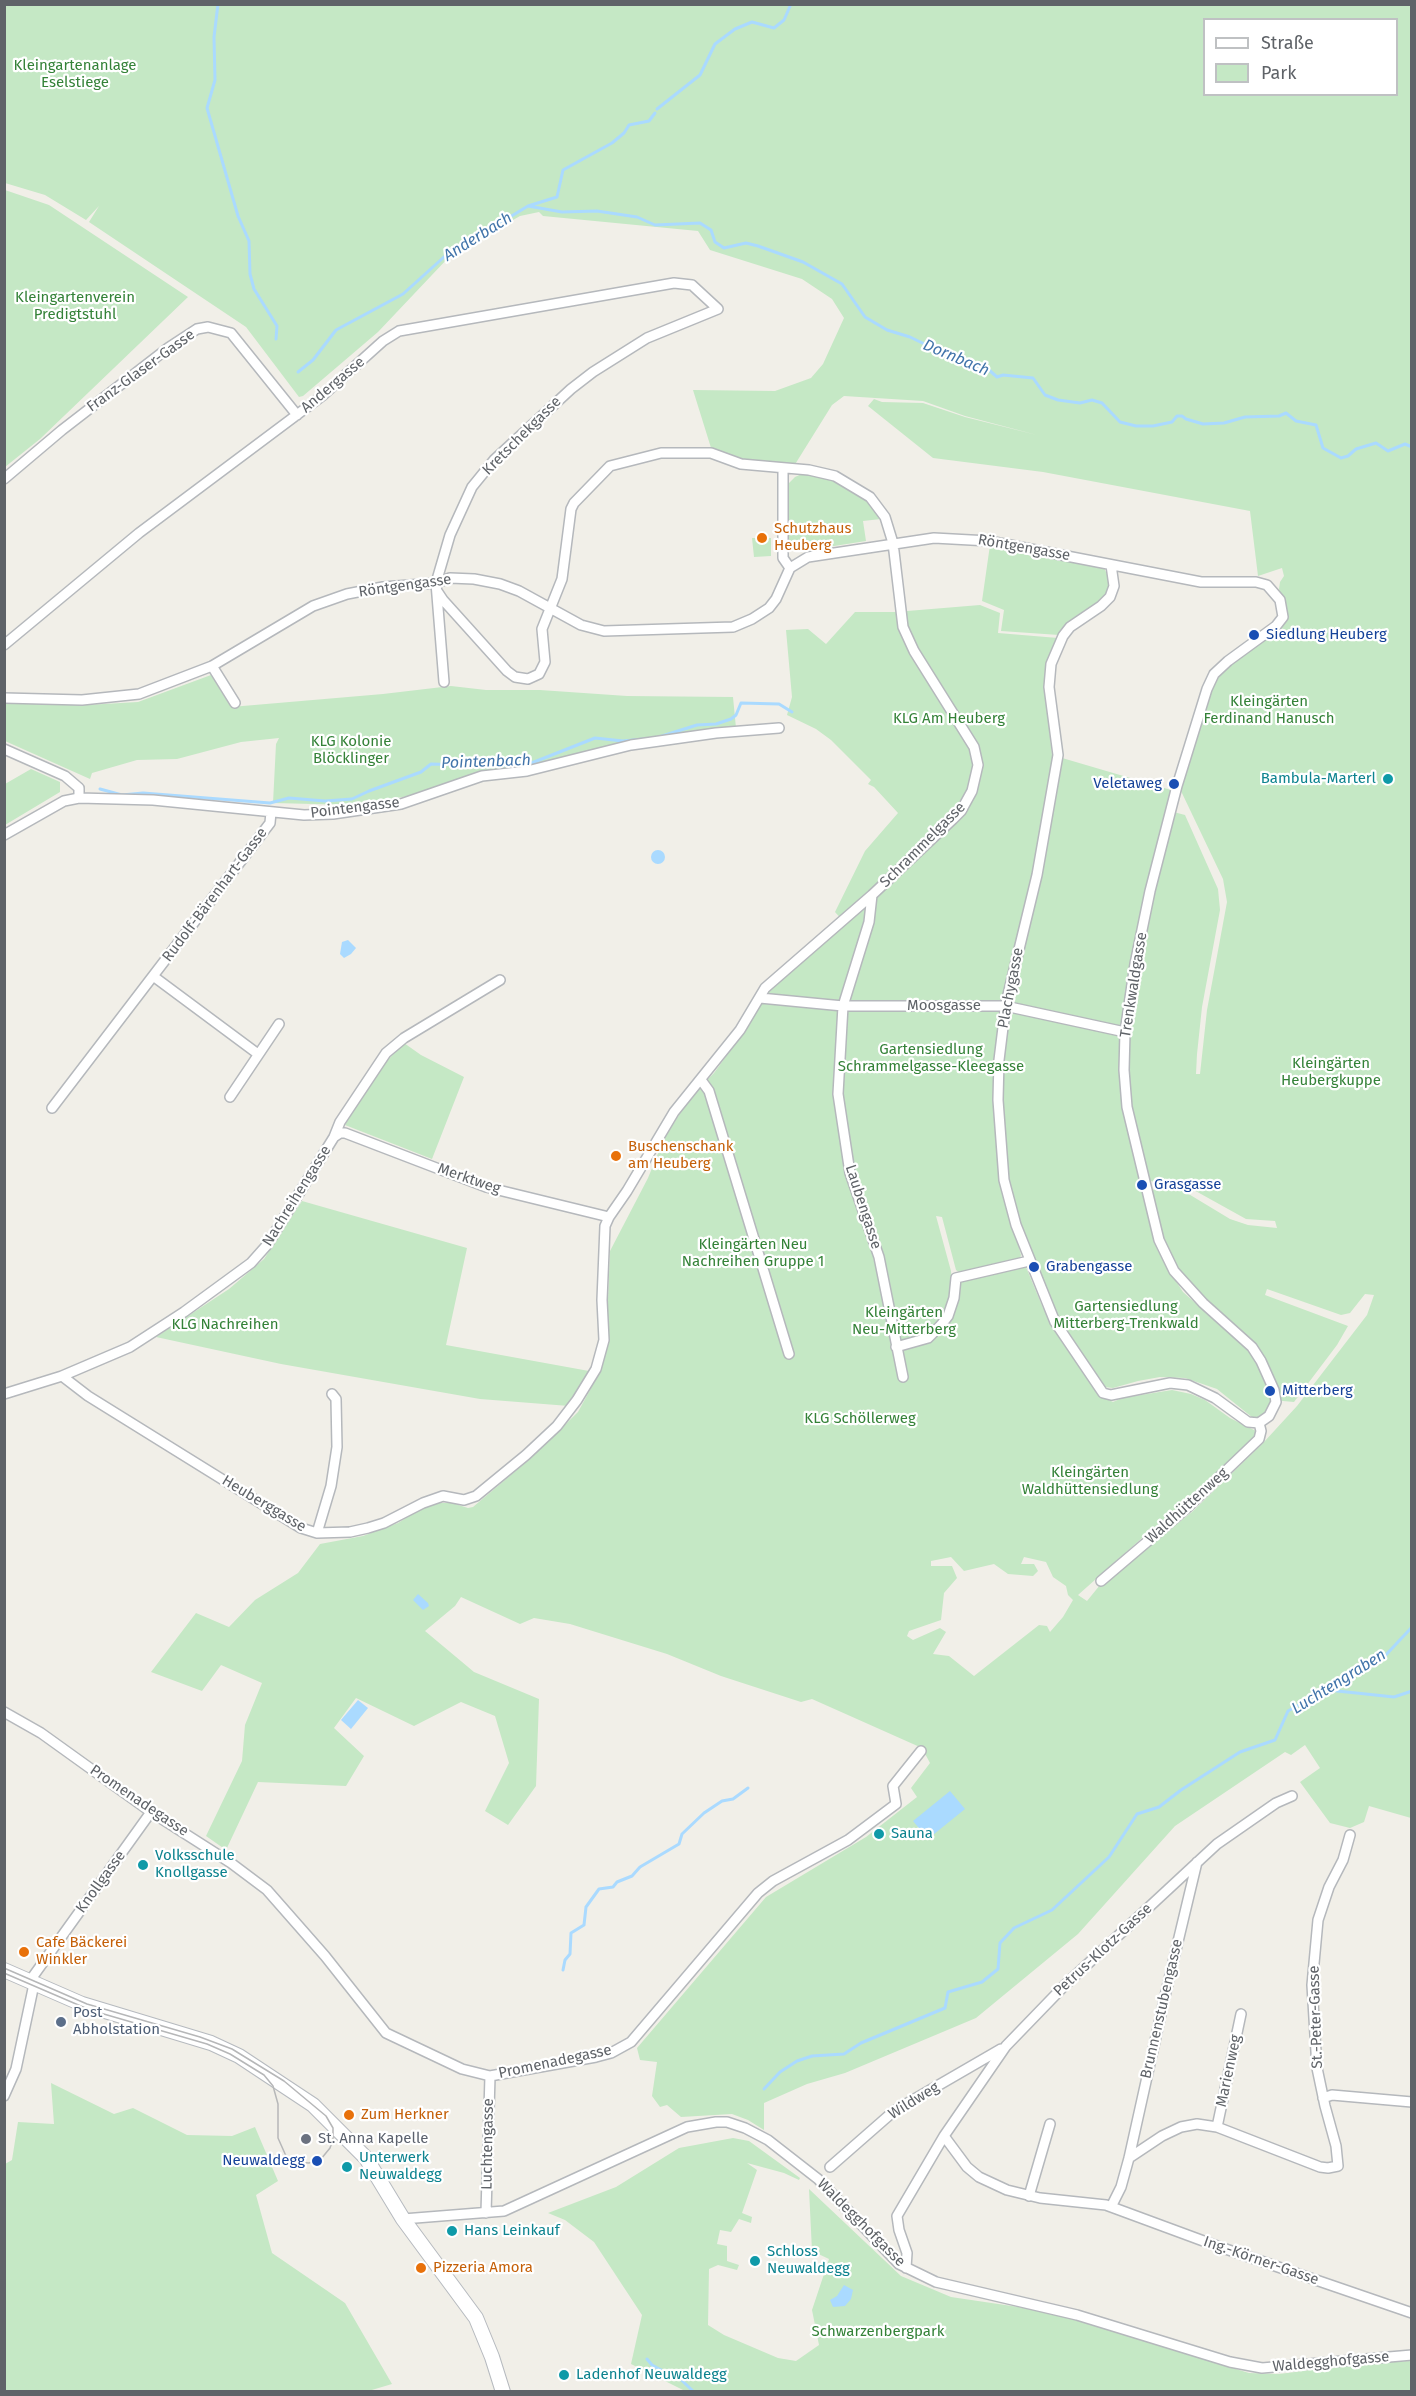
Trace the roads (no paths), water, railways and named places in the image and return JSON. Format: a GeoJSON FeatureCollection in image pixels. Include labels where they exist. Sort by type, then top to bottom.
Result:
{"type":"FeatureCollection","features":[{"type":"Feature","properties":{"kind":"main road"},"geometry":{"type":"LineString","coordinates":[[4,1970],[90,2007],[211,2043],[239,2056],[274,2077],[313,2105],[362,2152],[403,2219],[476,2318],[492,2356],[502,2391]]}},
{"type":"Feature","properties":{"kind":"street","name":"Andergasse"},"geometry":{"type":"LineString","coordinates":[[4,645],[140,533],[297,415],[340,381],[383,340],[399,331],[674,283],[692,285],[718,309]]}},
{"type":"Feature","properties":{"kind":"street","name":"Kretschekgasse"},"geometry":{"type":"LineString","coordinates":[[444,682],[437,587],[444,551],[472,487],[494,460],[571,389],[602,366],[647,338],[718,309]]}},
{"type":"Feature","properties":{"kind":"street","name":"Franz-Glaser-Gasse"},"geometry":{"type":"LineString","coordinates":[[4,479],[62,430],[168,348],[197,329],[208,327],[231,333],[297,415]]}},
{"type":"Feature","properties":{"kind":"street","name":"Schrammelgasse"},"geometry":{"type":"LineString","coordinates":[[437,587],[492,656],[507,671],[519,679],[534,677],[542,670],[545,662],[542,629],[562,579],[571,509],[574,503],[610,466],[661,453],[711,453],[741,464],[823,473],[858,488],[870,497],[889,526],[906,636],[971,741],[978,765],[972,791],[961,811],[872,895],[845,916],[765,988],[740,1030],[674,1112],[609,1217],[603,1253],[603,1349],[591,1378],[557,1426]]}},
{"type":"Feature","properties":{"kind":"street"},"geometry":{"type":"LineString","coordinates":[[783,469],[783,558],[790,568]]}},
{"type":"Feature","properties":{"kind":"street","name":"Röntgengasse"},"geometry":{"type":"LineString","coordinates":[[4,698],[82,700],[139,694],[212,666],[313,606],[347,594],[383,587],[437,587],[450,578],[488,581],[519,591],[581,625],[604,631],[723,629],[752,619],[769,608],[779,594],[790,568],[800,560],[816,555],[934,538],[975,539],[1048,551],[1201,582],[1261,583]]}},
{"type":"Feature","properties":{"kind":"street","name":"Plachygasse"},"geometry":{"type":"LineString","coordinates":[[1111,565],[1114,586],[1110,597],[1070,627],[1063,636],[1051,664],[1049,687],[1058,755],[1037,875],[1005,1006],[999,1060],[998,1100],[1009,1203],[1029,1261],[1055,1322],[1103,1393],[1111,1395],[1170,1383],[1188,1385],[1215,1398],[1248,1422],[1260,1423]]}},
{"type":"Feature","properties":{"kind":"street","name":"Trenkwaldgasse"},"geometry":{"type":"LineString","coordinates":[[1260,1423],[1269,1416],[1276,1402],[1274,1390],[1261,1361],[1252,1347],[1203,1303],[1174,1271],[1159,1240],[1127,1107],[1125,1032],[1135,964],[1150,891],[1172,805],[1208,689],[1219,669],[1276,626],[1283,617],[1280,600],[1271,588],[1261,583]]}},
{"type":"Feature","properties":{"kind":"street"},"geometry":{"type":"LineString","coordinates":[[212,666],[235,703]]}},
{"type":"Feature","properties":{"kind":"street","name":"Pointengasse"},"geometry":{"type":"LineString","coordinates":[[4,835],[64,801],[79,798],[153,800],[304,814],[367,810],[419,799],[482,776],[527,771],[631,746],[716,732],[779,728]]}},
{"type":"Feature","properties":{"kind":"street"},"geometry":{"type":"LineString","coordinates":[[4,749],[65,776],[79,788],[79,798]]}},
{"type":"Feature","properties":{"kind":"street","name":"Rudolf-Bärenhart-Gasse"},"geometry":{"type":"LineString","coordinates":[[52,1108],[270,823],[271,812]]}},
{"type":"Feature","properties":{"kind":"street","name":"Laubengasse"},"geometry":{"type":"LineString","coordinates":[[872,895],[869,922],[843,1005],[838,1094],[850,1173],[879,1257],[903,1377]]}},
{"type":"Feature","properties":{"kind":"street","name":"Rudolf-Bärenhart-Gasse"},"geometry":{"type":"LineString","coordinates":[[153,976],[258,1054]]}},
{"type":"Feature","properties":{"kind":"street","name":"Nachreihengasse"},"geometry":{"type":"LineString","coordinates":[[62,1376],[130,1347],[202,1300],[251,1263],[267,1245],[334,1137],[340,1122],[393,1047],[500,980]]}},
{"type":"Feature","properties":{"kind":"street","name":"Moosgasse"},"geometry":{"type":"LineString","coordinates":[[760,998],[843,1005],[1005,1006],[1125,1032]]}},
{"type":"Feature","properties":{"kind":"street"},"geometry":{"type":"LineString","coordinates":[[230,1097],[279,1024]]}},
{"type":"Feature","properties":{"kind":"street"},"geometry":{"type":"LineString","coordinates":[[701,1080],[709,1091],[789,1354]]}},
{"type":"Feature","properties":{"kind":"street","name":"Merktweg"},"geometry":{"type":"LineString","coordinates":[[334,1137],[345,1133],[486,1187],[609,1217]]}},
{"type":"Feature","properties":{"kind":"street"},"geometry":{"type":"LineString","coordinates":[[896,1347],[921,1341],[934,1333],[941,1325],[948,1316],[954,1298],[956,1278],[1029,1261]]}},
{"type":"Feature","properties":{"kind":"street"},"geometry":{"type":"LineString","coordinates":[[4,1394],[62,1376]]}},
{"type":"Feature","properties":{"kind":"street","name":"Heuberggasse"},"geometry":{"type":"LineString","coordinates":[[62,1376],[88,1396],[278,1514],[301,1528],[317,1533],[350,1532],[376,1526],[443,1496],[464,1500],[473,1497],[526,1455],[557,1426]]}},
{"type":"Feature","properties":{"kind":"street"},"geometry":{"type":"LineString","coordinates":[[317,1533],[331,1486],[337,1447],[336,1399],[332,1394]]}},
{"type":"Feature","properties":{"kind":"street","name":"Waldhüttenweg"},"geometry":{"type":"LineString","coordinates":[[1101,1581],[1188,1507],[1259,1439],[1260,1423]]}},
{"type":"Feature","properties":{"kind":"street","name":"Promenadegasse"},"geometry":{"type":"LineString","coordinates":[[4,1712],[41,1733],[151,1812],[231,1863],[267,1890],[325,1956],[386,2032],[462,2069],[490,2076],[611,2053],[631,2042],[758,1893],[773,1881],[848,1840],[896,1804],[893,1786],[921,1751]]}},
{"type":"Feature","properties":{"kind":"street","name":"Petrus-Klotz-Gasse"},"geometry":{"type":"LineString","coordinates":[[906,2268],[907,2253],[897,2216],[944,2136],[1006,2046],[1065,1985],[1198,1860],[1276,1803],[1292,1796]]}},
{"type":"Feature","properties":{"kind":"street","name":"Knollgasse"},"geometry":{"type":"LineString","coordinates":[[31,1983],[151,1812]]}},
{"type":"Feature","properties":{"kind":"street","name":"St.-Peter-Gasse"},"geometry":{"type":"LineString","coordinates":[[1217,2127],[1320,2167],[1338,2166],[1336,2146],[1323,2098],[1314,2031],[1312,1985],[1318,1920],[1324,1899],[1343,1860],[1350,1835]]}},
{"type":"Feature","properties":{"kind":"street","name":"Brunnenstubengasse"},"geometry":{"type":"LineString","coordinates":[[1111,2207],[1121,2187],[1129,2158],[1198,1860]]}},
{"type":"Feature","properties":{"kind":"street"},"geometry":{"type":"LineString","coordinates":[[4,2096],[16,2069],[31,1983]]}},
{"type":"Feature","properties":{"kind":"street","name":"Marienweg"},"geometry":{"type":"LineString","coordinates":[[1217,2127],[1241,2014]]}},
{"type":"Feature","properties":{"kind":"street","name":"Wildweg"},"geometry":{"type":"LineString","coordinates":[[830,2167],[894,2111],[1006,2046]]}},
{"type":"Feature","properties":{"kind":"street","name":"Luchtengasse"},"geometry":{"type":"LineString","coordinates":[[486,2213],[490,2076]]}},
{"type":"Feature","properties":{"kind":"street"},"geometry":{"type":"LineString","coordinates":[[1323,2098],[1340,2096],[1412,2102]]}},
{"type":"Feature","properties":{"kind":"street","name":"Waldegghofgasse"},"geometry":{"type":"LineString","coordinates":[[403,2219],[504,2211],[687,2127],[716,2121],[727,2122],[745,2127],[758,2134],[818,2179],[899,2264],[936,2282],[957,2289],[1077,2315],[1230,2362],[1262,2368],[1412,2355]]}},
{"type":"Feature","properties":{"kind":"street"},"geometry":{"type":"LineString","coordinates":[[1029,2196],[1050,2124]]}},
{"type":"Feature","properties":{"kind":"street"},"geometry":{"type":"LineString","coordinates":[[1129,2158],[1145,2146],[1181,2127],[1197,2124],[1217,2127]]}},
{"type":"Feature","properties":{"kind":"street","name":"Ing.-Körner-Gasse"},"geometry":{"type":"LineString","coordinates":[[944,2136],[957,2156],[979,2177],[1007,2190],[1029,2196],[1111,2207],[1412,2313]]}},
{"type":"Feature","properties":{"kind":"water"},"geometry":{"type":"Polygon","coordinates":[[[658,850],[663,852],[665,857],[663,862],[658,864],[653,862],[651,857],[653,852],[658,850]]]}},
{"type":"Feature","properties":{"kind":"water"},"geometry":{"type":"Polygon","coordinates":[[[348,940],[356,948],[344,958],[340,954],[342,942],[348,940]]]}},
{"type":"Feature","properties":{"kind":"water"},"geometry":{"type":"Polygon","coordinates":[[[418,1594],[429,1606],[423,1610],[413,1600],[418,1594]]]}},
{"type":"Feature","properties":{"kind":"water"},"geometry":{"type":"Polygon","coordinates":[[[358,1700],[368,1708],[351,1729],[341,1720],[358,1700]]]}},
{"type":"Feature","properties":{"kind":"water"},"geometry":{"type":"Polygon","coordinates":[[[950,1791],[965,1809],[928,1839],[913,1821],[950,1791]]]}},
{"type":"Feature","properties":{"kind":"water"},"geometry":{"type":"Polygon","coordinates":[[[844,2285],[853,2290],[851,2299],[845,2306],[833,2307],[830,2300],[837,2296],[844,2285]]]}},
{"type":"Feature","properties":{"kind":"waterway"},"geometry":{"type":"LineString","coordinates":[[218,4],[214,37],[215,80],[207,108],[238,216],[249,241],[250,274],[254,289],[277,326],[276,339]]}},
{"type":"Feature","properties":{"kind":"waterway","name":"Anderbach"},"geometry":{"type":"LineString","coordinates":[[657,109],[700,75],[715,44],[735,29],[752,22],[774,28],[784,20],[791,4]]}},
{"type":"Feature","properties":{"kind":"waterway","name":"Anderbach"},"geometry":{"type":"LineString","coordinates":[[298,372],[313,360],[336,330],[403,294],[444,257],[528,206],[557,197],[563,170],[612,143],[624,133],[629,125],[649,121],[655,113]]}},
{"type":"Feature","properties":{"kind":"waterway","name":"Dornbach"},"geometry":{"type":"LineString","coordinates":[[528,206],[562,212],[597,211],[637,217],[655,225],[700,223],[711,230],[715,242],[724,248],[746,243],[758,246],[803,262],[842,284],[865,317],[887,330],[910,337],[951,357],[989,370],[997,377],[1003,375],[1033,378],[1045,395],[1058,400],[1080,403],[1092,400],[1102,403],[1120,422],[1136,426],[1153,426],[1172,422],[1177,416],[1182,416],[1203,424],[1224,423],[1245,417],[1279,416],[1286,413],[1296,421],[1316,425],[1323,448],[1341,458],[1348,456],[1356,449],[1376,443],[1388,451],[1405,444],[1412,447]]}},
{"type":"Feature","properties":{"kind":"waterway","name":"Pointenbach"},"geometry":{"type":"LineString","coordinates":[[662,736],[697,725],[716,724],[731,719],[736,715],[741,703],[779,704],[792,712]]}},
{"type":"Feature","properties":{"kind":"waterway","name":"Pointenbach"},"geometry":{"type":"LineString","coordinates":[[100,789],[122,795],[143,793],[270,803],[289,798],[325,801],[352,799],[421,772],[431,764],[499,766],[529,764],[595,738],[623,741],[644,739]]}},
{"type":"Feature","properties":{"kind":"waterway","name":"Luchtengraben"},"geometry":{"type":"LineString","coordinates":[[764,2089],[780,2072],[797,2061],[812,2056],[844,2054],[861,2043],[945,2008],[948,1992],[982,1982],[998,1969],[1000,1943],[1014,1928],[1052,1910],[1109,1857],[1137,1814],[1159,1807],[1240,1752],[1275,1740],[1288,1711],[1383,1658],[1412,1627]]}},
{"type":"Feature","properties":{"kind":"waterway"},"geometry":{"type":"LineString","coordinates":[[1328,1690],[1394,1697],[1412,1691]]}},
{"type":"Feature","properties":{"kind":"waterway"},"geometry":{"type":"LineString","coordinates":[[563,1970],[565,1960],[570,1954],[571,1933],[584,1925],[586,1907],[599,1889],[613,1887],[617,1882],[632,1876],[640,1867],[679,1844],[682,1834],[704,1813],[722,1801],[733,1799],[748,1788]]}},
{"type":"Feature","properties":{"kind":"waterway"},"geometry":{"type":"LineString","coordinates":[[647,2359],[663,2371],[674,2373],[694,2392]]}},
{"type":"Feature","properties":{"kind":"tram line"},"geometry":{"type":"LineString","coordinates":[[4,1968],[87,2004],[200,2037],[232,2049],[284,2081],[326,2116],[333,2128],[330,2148],[321,2159],[309,2163],[296,2162],[286,2156],[278,2138],[278,2104],[273,2086],[264,2075],[230,2054],[207,2044],[90,2010],[4,1973]]}},
{"type":"Feature","properties":{"kind":"place","name":"Schutzhaus Heuberg"},"geometry":{"type":"Point","coordinates":[762,538]}},
{"type":"Feature","properties":{"kind":"place","name":"Siedlung Heuberg"},"geometry":{"type":"Point","coordinates":[1254,635]}},
{"type":"Feature","properties":{"kind":"place","name":"Bambula-Marterl"},"geometry":{"type":"Point","coordinates":[1388,779]}},
{"type":"Feature","properties":{"kind":"place","name":"Veletaweg"},"geometry":{"type":"Point","coordinates":[1174,784]}},
{"type":"Feature","properties":{"kind":"place","name":"Buschenschank am Heuberg"},"geometry":{"type":"Point","coordinates":[616,1156]}},
{"type":"Feature","properties":{"kind":"place","name":"Grasgasse"},"geometry":{"type":"Point","coordinates":[1142,1185]}},
{"type":"Feature","properties":{"kind":"place","name":"Grabengasse"},"geometry":{"type":"Point","coordinates":[1034,1267]}},
{"type":"Feature","properties":{"kind":"place","name":"Mitterberg"},"geometry":{"type":"Point","coordinates":[1270,1391]}},
{"type":"Feature","properties":{"kind":"place","name":"Sauna"},"geometry":{"type":"Point","coordinates":[879,1834]}},
{"type":"Feature","properties":{"kind":"place","name":"Volksschule Knollgasse"},"geometry":{"type":"Point","coordinates":[143,1865]}},
{"type":"Feature","properties":{"kind":"place","name":"Cafe Bäckerei Winkler"},"geometry":{"type":"Point","coordinates":[24,1952]}},
{"type":"Feature","properties":{"kind":"place","name":"Post Abholstation"},"geometry":{"type":"Point","coordinates":[61,2022]}},
{"type":"Feature","properties":{"kind":"place","name":"Zum Herkner"},"geometry":{"type":"Point","coordinates":[349,2115]}},
{"type":"Feature","properties":{"kind":"place","name":"St. Anna Kapelle"},"geometry":{"type":"Point","coordinates":[306,2139]}},
{"type":"Feature","properties":{"kind":"place","name":"Neuwaldegg"},"geometry":{"type":"Point","coordinates":[317,2161]}},
{"type":"Feature","properties":{"kind":"place","name":"Unterwerk Neuwaldegg"},"geometry":{"type":"Point","coordinates":[347,2167]}},
{"type":"Feature","properties":{"kind":"place","name":"Hans Leinkauf"},"geometry":{"type":"Point","coordinates":[452,2231]}},
{"type":"Feature","properties":{"kind":"place","name":"Schloss Neuwaldegg"},"geometry":{"type":"Point","coordinates":[755,2261]}},
{"type":"Feature","properties":{"kind":"place","name":"Pizzeria Amora"},"geometry":{"type":"Point","coordinates":[421,2268]}},
{"type":"Feature","properties":{"kind":"place","name":"Ladenhof Neuwaldegg"},"geometry":{"type":"Point","coordinates":[564,2375]}},
{"type":"Feature","properties":{"kind":"park label","name":"Kleingartenanlage Eselstiege"},"geometry":{"type":"Point","coordinates":[75,74]}},
{"type":"Feature","properties":{"kind":"park label","name":"Kleingartenverein Predigtstuhl"},"geometry":{"type":"Point","coordinates":[75,306]}},
{"type":"Feature","properties":{"kind":"park label","name":"Kleingärten Ferdinand Hanusch"},"geometry":{"type":"Point","coordinates":[1269,710]}},
{"type":"Feature","properties":{"kind":"park label","name":"KLG Am Heuberg"},"geometry":{"type":"Point","coordinates":[949,719]}},
{"type":"Feature","properties":{"kind":"park label","name":"KLG Kolonie Blöcklinger"},"geometry":{"type":"Point","coordinates":[351,750]}},
{"type":"Feature","properties":{"kind":"park label","name":"Gartensiedlung Schrammelgasse-Kleegasse"},"geometry":{"type":"Point","coordinates":[931,1058]}},
{"type":"Feature","properties":{"kind":"park label","name":"Kleingärten Heubergkuppe"},"geometry":{"type":"Point","coordinates":[1331,1072]}},
{"type":"Feature","properties":{"kind":"park label","name":"Kleingärten Neu Nachreihen Gruppe 1"},"geometry":{"type":"Point","coordinates":[753,1254]}},
{"type":"Feature","properties":{"kind":"park label","name":"Gartensiedlung Mitterberg-Trenkwald"},"geometry":{"type":"Point","coordinates":[1126,1316]}},
{"type":"Feature","properties":{"kind":"park label","name":"Kleingärten Neu-Mitterberg"},"geometry":{"type":"Point","coordinates":[904,1322]}},
{"type":"Feature","properties":{"kind":"park label","name":"KLG Nachreihen"},"geometry":{"type":"Point","coordinates":[225,1325]}},
{"type":"Feature","properties":{"kind":"park label","name":"KLG Schöllerweg"},"geometry":{"type":"Point","coordinates":[860,1419]}},
{"type":"Feature","properties":{"kind":"park label","name":"Kleingärten Waldhüttensiedlung"},"geometry":{"type":"Point","coordinates":[1090,1482]}},
{"type":"Feature","properties":{"kind":"park label","name":"Schwarzenbergpark"},"geometry":{"type":"Point","coordinates":[878,2332]}}]}
